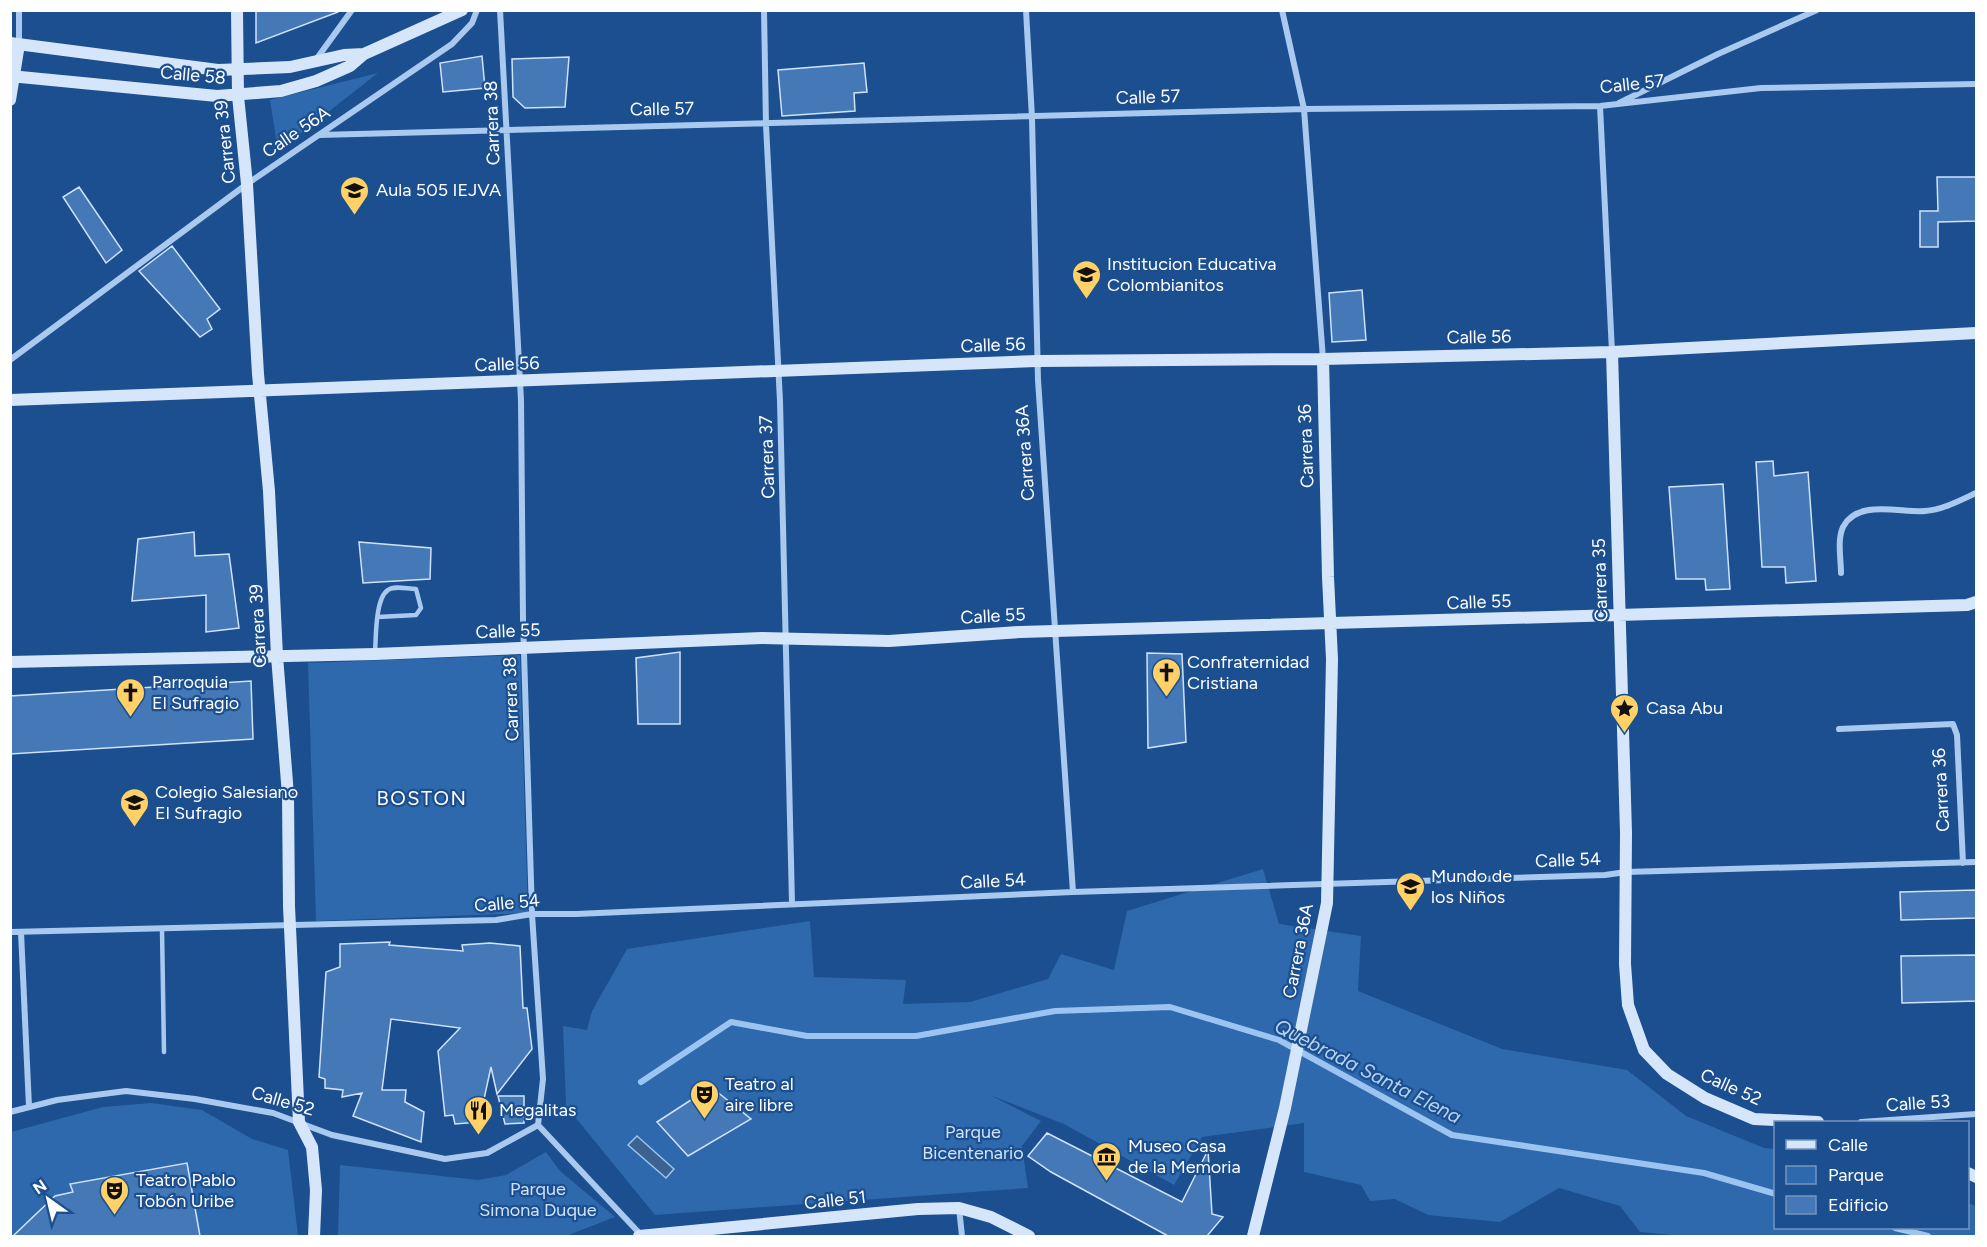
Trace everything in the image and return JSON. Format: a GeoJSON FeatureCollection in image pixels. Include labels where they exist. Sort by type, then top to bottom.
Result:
{"type":"FeatureCollection","features":[{"type":"Feature","properties":{"kind":"street"},"geometry":{"type":"LineString","coordinates":[[10,100],[19,10]]}},
{"type":"Feature","properties":{"kind":"street","name":"Carrera 39"},"geometry":{"type":"LineString","coordinates":[[237,10],[238,96],[247,184],[259,389],[269,491],[277,656],[288,795],[290,926],[299,1122],[312,1147],[316,1190],[314,1236]]}},
{"type":"Feature","properties":{"kind":"street"},"geometry":{"type":"LineString","coordinates":[[314,62],[352,10]]}},
{"type":"Feature","properties":{"kind":"street","name":"Calle 58"},"geometry":{"type":"LineString","coordinates":[[15,44],[218,70],[290,67],[364,54],[462,10]]}},
{"type":"Feature","properties":{"kind":"street","name":"Calle 56A"},"geometry":{"type":"LineString","coordinates":[[10,360],[247,184],[452,44],[471,23],[477,10]]}},
{"type":"Feature","properties":{"kind":"street","name":"Carrera 38"},"geometry":{"type":"LineString","coordinates":[[500,10],[520,382],[532,914],[543,1079],[538,1125]]}},
{"type":"Feature","properties":{"kind":"street","name":"Carrera 37"},"geometry":{"type":"LineString","coordinates":[[764,10],[766,125],[779,370],[792,903]]}},
{"type":"Feature","properties":{"kind":"street","name":"Carrera 36A"},"geometry":{"type":"LineString","coordinates":[[1026,10],[1032,118],[1037,361],[1073,892]]}},
{"type":"Feature","properties":{"kind":"street","name":"Carrera 36"},"geometry":{"type":"LineString","coordinates":[[1282,10],[1304,109],[1323,359],[1331,624],[1328,883]]}},
{"type":"Feature","properties":{"kind":"street"},"geometry":{"type":"LineString","coordinates":[[1615,105],[1718,54],[1817,10]]}},
{"type":"Feature","properties":{"kind":"street","name":"Calle 58"},"geometry":{"type":"LineString","coordinates":[[13,76],[238,96],[281,91],[316,81],[350,66],[364,54]]}},
{"type":"Feature","properties":{"kind":"street","name":"Calle 57"},"geometry":{"type":"LineString","coordinates":[[319,135],[1032,118],[1304,109],[1599,106],[1761,88],[1977,84]]}},
{"type":"Feature","properties":{"kind":"street","name":"Carrera 35"},"geometry":{"type":"LineString","coordinates":[[1599,106],[1612,352],[1626,872],[1625,964],[1628,1005],[1644,1050]]}},
{"type":"Feature","properties":{"kind":"street","name":"Calle 56"},"geometry":{"type":"LineString","coordinates":[[10,400],[1037,361],[1323,359],[1612,352],[1977,333]]}},
{"type":"Feature","properties":{"kind":"street"},"geometry":{"type":"LineString","coordinates":[[1841,573],[1840,539],[1843,527],[1859,513],[1873,510],[1926,511],[1977,493]]}},
{"type":"Feature","properties":{"kind":"street","name":"Calle 55"},"geometry":{"type":"LineString","coordinates":[[10,662],[375,654],[787,638],[889,641],[1054,631],[1584,617],[1619,613],[1967,605],[1977,602]]}},
{"type":"Feature","properties":{"kind":"street","name":"Carrera 36"},"geometry":{"type":"LineString","coordinates":[[1839,729],[1953,724],[1957,735],[1963,863]]}},
{"type":"Feature","properties":{"kind":"street","name":"Calle 54"},"geometry":{"type":"LineString","coordinates":[[10,933],[496,921],[532,914],[576,914],[792,903],[1626,872],[1977,862]]}},
{"type":"Feature","properties":{"kind":"street","name":"Carrera 36A"},"geometry":{"type":"LineString","coordinates":[[1253,1236],[1285,1108],[1323,930],[1328,883]]}},
{"type":"Feature","properties":{"kind":"street"},"geometry":{"type":"LineString","coordinates":[[21,932],[29,1107]]}},
{"type":"Feature","properties":{"kind":"street","name":"Calle 52"},"geometry":{"type":"LineString","coordinates":[[1644,1050],[1667,1074],[1705,1098],[1754,1119],[1797,1121]]}},
{"type":"Feature","properties":{"kind":"street","name":"Calle 52"},"geometry":{"type":"LineString","coordinates":[[10,1112],[126,1092],[195,1099],[273,1113],[332,1135],[445,1159],[487,1153],[538,1125]]}},
{"type":"Feature","properties":{"kind":"street","name":"Calle 53"},"geometry":{"type":"LineString","coordinates":[[1876,1121],[1977,1114]]}},
{"type":"Feature","properties":{"kind":"street"},"geometry":{"type":"LineString","coordinates":[[538,1125],[641,1236]]}},
{"type":"Feature","properties":{"kind":"street"},"geometry":{"type":"LineString","coordinates":[[959,1208],[962,1236]]}},
{"type":"Feature","properties":{"kind":"street","name":"Calle 51"},"geometry":{"type":"LineString","coordinates":[[641,1236],[918,1209],[959,1208],[991,1216],[1029,1236]]}},
{"type":"Feature","properties":{"kind":"lane"},"geometry":{"type":"LineString","coordinates":[[375,654],[378,617],[381,597],[387,590],[395,587],[416,589],[421,608],[416,615],[378,617]]}},
{"type":"Feature","properties":{"kind":"lane"},"geometry":{"type":"LineString","coordinates":[[162,929],[164,1052]]}},
{"type":"Feature","properties":{"kind":"green space"},"geometry":{"type":"Polygon","coordinates":[[[378,73],[278,151],[270,100],[378,73]]]}},
{"type":"Feature","properties":{"kind":"green space"},"geometry":{"type":"Polygon","coordinates":[[[520,655],[528,913],[316,921],[308,663],[520,655]]]}},
{"type":"Feature","properties":{"kind":"green space","name":"Parque Bicentenario"},"geometry":{"type":"Polygon","coordinates":[[[1263,869],[1279,924],[1361,936],[1358,991],[1502,1049],[1627,1070],[1686,1116],[1764,1148],[1774,1149],[1774,1229],[1969,1229],[1969,1203],[1976,1206],[1976,1236],[1683,1236],[1640,1232],[1620,1206],[1559,1188],[1500,1222],[1428,1215],[1395,1199],[1370,1201],[1361,1185],[1304,1172],[1304,1123],[1202,1137],[1174,1185],[1064,1124],[990,1095],[1041,1121],[1022,1146],[1028,1188],[655,1215],[566,1106],[563,1026],[587,1030],[592,1011],[627,949],[810,921],[814,977],[906,980],[903,1004],[970,1002],[1048,979],[1061,954],[1114,970],[1127,911],[1263,869]],[[711,1088],[688,1156],[751,1119],[711,1088]]]}},
{"type":"Feature","properties":{"kind":"green space"},"geometry":{"type":"Polygon","coordinates":[[[151,1103],[202,1110],[252,1139],[288,1150],[298,1236],[11,1236],[11,1132],[103,1107],[151,1103]]]}},
{"type":"Feature","properties":{"kind":"green space","name":"Parque Simona Duque"},"geometry":{"type":"Polygon","coordinates":[[[546,1152],[560,1171],[615,1217],[566,1236],[338,1236],[340,1165],[478,1180],[506,1175],[546,1152]]]}},
{"type":"Feature","properties":{"kind":"shaded area"},"geometry":{"type":"Polygon","coordinates":[[[637,1136],[674,1169],[666,1178],[628,1145],[637,1136]]]}},
{"type":"Feature","properties":{"kind":"building"},"geometry":{"type":"Polygon","coordinates":[[[256,10],[338,10],[338,12],[256,43],[256,10]]]}},
{"type":"Feature","properties":{"kind":"building"},"geometry":{"type":"Polygon","coordinates":[[[482,56],[485,88],[443,92],[440,63],[482,56]]]}},
{"type":"Feature","properties":{"kind":"building"},"geometry":{"type":"Polygon","coordinates":[[[569,57],[565,107],[525,108],[513,97],[512,59],[569,57]]]}},
{"type":"Feature","properties":{"kind":"building"},"geometry":{"type":"Polygon","coordinates":[[[864,63],[867,92],[854,93],[855,111],[782,116],[778,70],[864,63]]]}},
{"type":"Feature","properties":{"kind":"building"},"geometry":{"type":"Polygon","coordinates":[[[1937,177],[1977,177],[1977,221],[1938,222],[1938,247],[1920,247],[1920,211],[1938,211],[1937,177]]]}},
{"type":"Feature","properties":{"kind":"building"},"geometry":{"type":"Polygon","coordinates":[[[79,187],[122,250],[106,263],[63,197],[79,187]]]}},
{"type":"Feature","properties":{"kind":"building"},"geometry":{"type":"Polygon","coordinates":[[[172,246],[220,309],[207,319],[212,329],[200,337],[139,271],[172,246]]]}},
{"type":"Feature","properties":{"kind":"building"},"geometry":{"type":"Polygon","coordinates":[[[1362,290],[1366,340],[1332,342],[1329,293],[1362,290]]]}},
{"type":"Feature","properties":{"kind":"building"},"geometry":{"type":"Polygon","coordinates":[[[1773,461],[1774,476],[1808,472],[1816,581],[1786,583],[1785,567],[1762,567],[1756,462],[1773,461]]]}},
{"type":"Feature","properties":{"kind":"building"},"geometry":{"type":"Polygon","coordinates":[[[1723,484],[1730,589],[1706,590],[1705,579],[1676,579],[1669,487],[1723,484]]]}},
{"type":"Feature","properties":{"kind":"building"},"geometry":{"type":"Polygon","coordinates":[[[194,532],[195,556],[229,554],[239,628],[206,632],[206,595],[132,601],[138,539],[194,532]]]}},
{"type":"Feature","properties":{"kind":"building"},"geometry":{"type":"Polygon","coordinates":[[[359,542],[431,548],[430,579],[363,583],[359,542]]]}},
{"type":"Feature","properties":{"kind":"building"},"geometry":{"type":"Polygon","coordinates":[[[680,652],[680,724],[638,724],[636,658],[680,652]]]}},
{"type":"Feature","properties":{"kind":"building","name":"Confraternidad Cristiana"},"geometry":{"type":"Polygon","coordinates":[[[1147,653],[1182,654],[1186,742],[1148,748],[1147,653]]]}},
{"type":"Feature","properties":{"kind":"building","name":"Parroquia El Sufragio"},"geometry":{"type":"Polygon","coordinates":[[[251,681],[253,739],[10,754],[10,696],[251,681]]]}},
{"type":"Feature","properties":{"kind":"building"},"geometry":{"type":"Polygon","coordinates":[[[1977,890],[1977,918],[1901,920],[1900,892],[1977,890]]]}},
{"type":"Feature","properties":{"kind":"building"},"geometry":{"type":"Polygon","coordinates":[[[390,942],[389,945],[463,951],[462,945],[490,943],[520,946],[523,1008],[527,1008],[532,1049],[497,1094],[491,1067],[479,1122],[455,1124],[453,1115],[445,1116],[438,1051],[460,1028],[391,1019],[382,1090],[406,1090],[405,1102],[424,1112],[421,1142],[353,1116],[362,1093],[342,1097],[343,1090],[325,1088],[325,1079],[319,1077],[326,972],[340,967],[340,944],[390,942]]]}},
{"type":"Feature","properties":{"kind":"building"},"geometry":{"type":"Polygon","coordinates":[[[1977,955],[1977,1001],[1902,1003],[1901,956],[1977,955]]]}},
{"type":"Feature","properties":{"kind":"building","name":"Teatro al aire libre"},"geometry":{"type":"Polygon","coordinates":[[[711,1087],[751,1119],[688,1156],[657,1122],[711,1087]]]}},
{"type":"Feature","properties":{"kind":"building"},"geometry":{"type":"Polygon","coordinates":[[[498,1096],[524,1096],[524,1123],[505,1124],[498,1096]]]}},
{"type":"Feature","properties":{"kind":"building","name":"Museo Casa de la Memoria"},"geometry":{"type":"Polygon","coordinates":[[[1047,1133],[1182,1202],[1208,1150],[1212,1214],[1223,1217],[1207,1236],[1168,1236],[1051,1172],[1028,1156],[1047,1133]]]}},
{"type":"Feature","properties":{"kind":"building","name":"Teatro Pablo Tobón Uribe"},"geometry":{"type":"Polygon","coordinates":[[[187,1163],[200,1236],[13,1236],[55,1196],[73,1192],[70,1184],[187,1163]]]}},
{"type":"Feature","properties":{"kind":"waterway","name":"Quebrada Santa Elena"},"geometry":{"type":"LineString","coordinates":[[641,1082],[731,1022],[807,1036],[916,1036],[1055,1011],[1170,1007],[1279,1040],[1452,1135],[1704,1173],[1774,1193]]}},
{"type":"Feature","properties":{"kind":"waterway","name":"Quebrada Santa Elena"},"geometry":{"type":"LineString","coordinates":[[1899,1229],[1928,1236]]}},
{"type":"Feature","properties":{"kind":"place","name":"Aula 505 IEJVA"},"geometry":{"type":"Point","coordinates":[355,216]}},
{"type":"Feature","properties":{"kind":"place","name":"Institucion Educativa Colombianitos"},"geometry":{"type":"Point","coordinates":[1086,300]}},
{"type":"Feature","properties":{"kind":"place","name":"Confraternidad Cristiana"},"geometry":{"type":"Point","coordinates":[1166,698]}},
{"type":"Feature","properties":{"kind":"place","name":"Parroquia El Sufragio"},"geometry":{"type":"Point","coordinates":[131,718]}},
{"type":"Feature","properties":{"kind":"place","name":"Casa Abu"},"geometry":{"type":"Point","coordinates":[1625,734]}},
{"type":"Feature","properties":{"kind":"place","name":"Colegio Salesiano El Sufragio"},"geometry":{"type":"Point","coordinates":[134,828]}},
{"type":"Feature","properties":{"kind":"place","name":"Mundo de los Niños"},"geometry":{"type":"Point","coordinates":[1410,912]}},
{"type":"Feature","properties":{"kind":"place","name":"Teatro al aire libre"},"geometry":{"type":"Point","coordinates":[704,1120]}},
{"type":"Feature","properties":{"kind":"place","name":"Megalitas"},"geometry":{"type":"Point","coordinates":[478,1136]}},
{"type":"Feature","properties":{"kind":"place","name":"Museo Casa de la Memoria"},"geometry":{"type":"Point","coordinates":[1107,1182]}},
{"type":"Feature","properties":{"kind":"place","name":"Teatro Pablo Tobón Uribe"},"geometry":{"type":"Point","coordinates":[115,1216]}},
{"type":"Feature","properties":{"kind":"district","name":"BOSTON"},"geometry":{"type":"Point","coordinates":[422,798]}}]}
